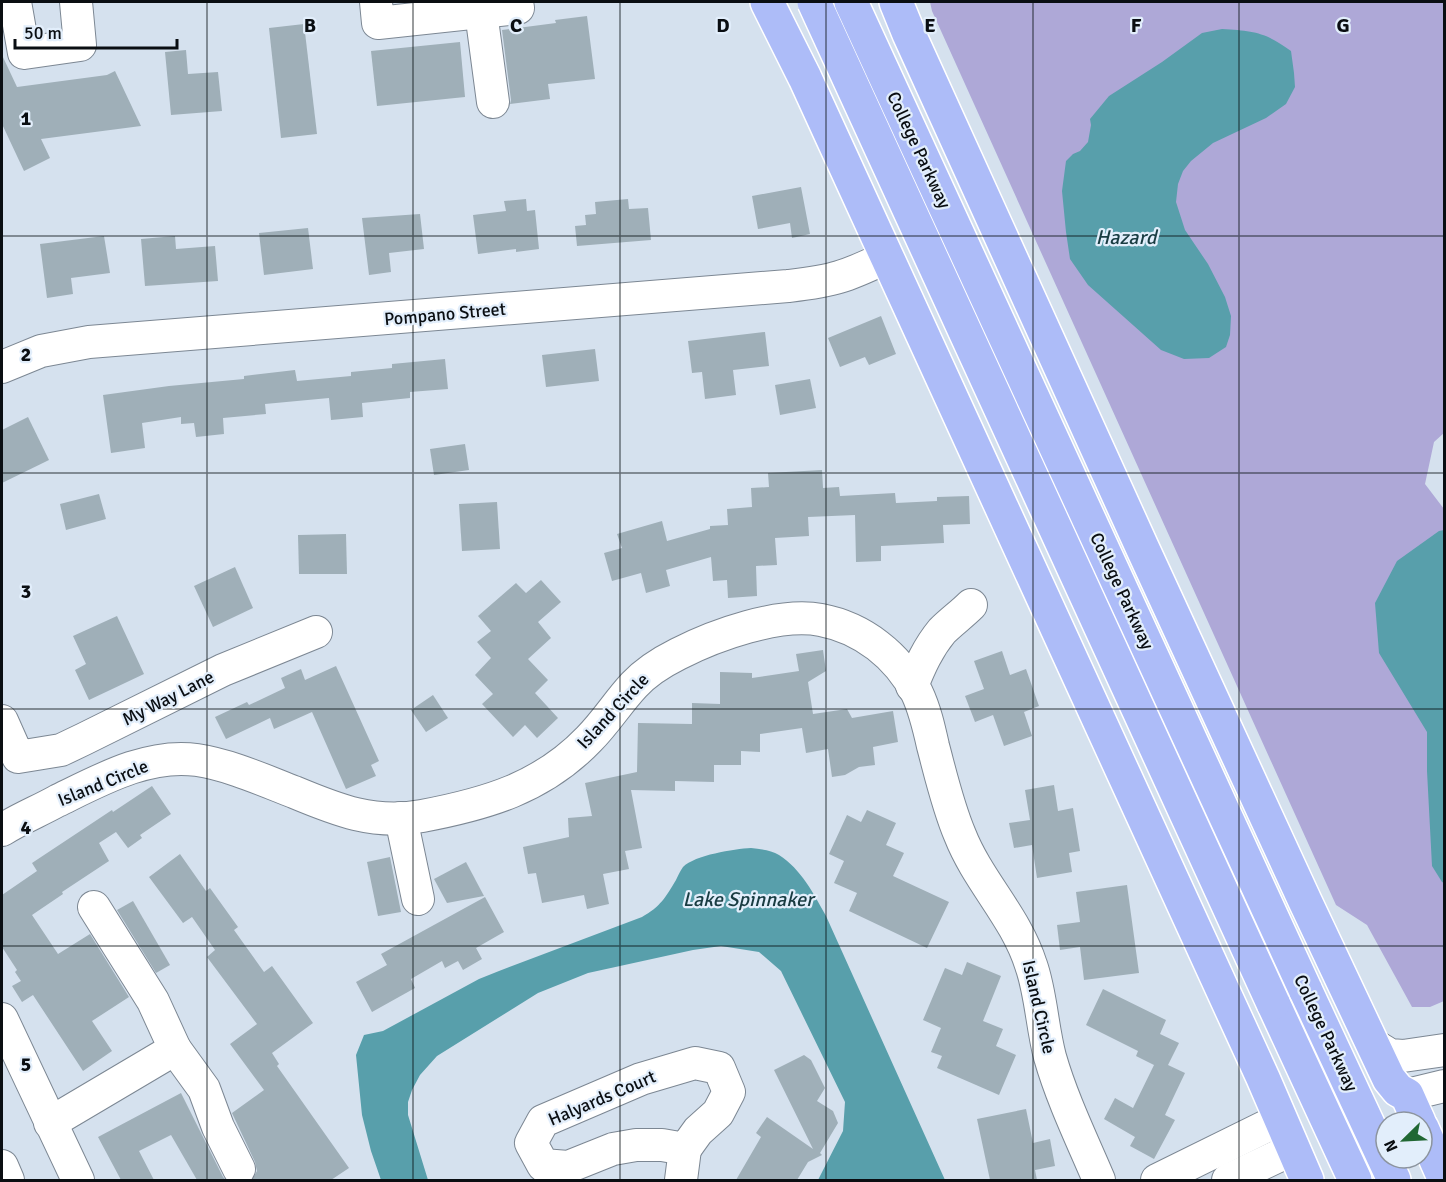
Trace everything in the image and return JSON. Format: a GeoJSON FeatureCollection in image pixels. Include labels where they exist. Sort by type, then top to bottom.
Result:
{"type":"FeatureCollection","features":[{"type":"Feature","properties":{"kind":"main road"},"geometry":{"type":"LineString","coordinates":[[749,2],[771,26],[805,78]]}},
{"type":"Feature","properties":{"kind":"main road","name":"College Parkway"},"geometry":{"type":"LineString","coordinates":[[814,2],[1355,1180]]}},
{"type":"Feature","properties":{"kind":"main road","name":"College Parkway"},"geometry":{"type":"LineString","coordinates":[[852,2],[1394,1180]]}},
{"type":"Feature","properties":{"kind":"main road"},"geometry":{"type":"LineString","coordinates":[[896,2],[1142,548],[1372,1044],[1389,1079],[1413,1108]]}},
{"type":"Feature","properties":{"kind":"main road"},"geometry":{"type":"LineString","coordinates":[[904,2],[909,34]]}},
{"type":"Feature","properties":{"kind":"main road"},"geometry":{"type":"LineString","coordinates":[[773,9],[1263,1078],[1307,1180]]}},
{"type":"Feature","properties":{"kind":"main road"},"geometry":{"type":"LineString","coordinates":[[805,78],[808,52],[818,31],[837,17],[861,13],[909,34]]}},
{"type":"Feature","properties":{"kind":"main road"},"geometry":{"type":"LineString","coordinates":[[1098,519],[1106,486],[1104,462]]}},
{"type":"Feature","properties":{"kind":"main road"},"geometry":{"type":"LineString","coordinates":[[1001,506],[1021,527],[1051,540],[1098,519],[1125,531],[1142,548]]}},
{"type":"Feature","properties":{"kind":"main road"},"geometry":{"type":"LineString","coordinates":[[1041,593],[1044,565],[1051,540]]}},
{"type":"Feature","properties":{"kind":"main road"},"geometry":{"type":"LineString","coordinates":[[1434,1155],[1444,1178]]}},
{"type":"Feature","properties":{"kind":"street"},"geometry":{"type":"LineString","coordinates":[[15,2],[24,53],[80,45],[76,2]]}},
{"type":"Feature","properties":{"kind":"street"},"geometry":{"type":"LineString","coordinates":[[375,2],[378,23],[435,9],[481,12],[518,8],[518,2]]}},
{"type":"Feature","properties":{"kind":"street"},"geometry":{"type":"LineString","coordinates":[[481,12],[492,102]]}},
{"type":"Feature","properties":{"kind":"street","name":"Pompano Street"},"geometry":{"type":"LineString","coordinates":[[2,367],[41,351],[89,342],[815,283],[860,270],[887,256]]}},
{"type":"Feature","properties":{"kind":"street"},"geometry":{"type":"LineString","coordinates":[[912,686],[920,664],[932,645],[944,630],[971,605]]}},
{"type":"Feature","properties":{"kind":"street","name":"Island Circle"},"geometry":{"type":"LineString","coordinates":[[2,830],[80,790],[124,771],[149,763],[174,759],[198,760],[222,766],[338,810],[363,816],[389,819],[414,818],[465,808],[515,791],[536,780],[574,753],[591,738],[636,682],[655,667],[679,653],[703,642],[773,621],[796,618],[820,620],[844,627],[867,638],[888,653],[912,686],[926,717],[944,787],[960,835],[970,858],[1010,919],[1032,968],[1051,1059],[1067,1106],[1099,1180]]}},
{"type":"Feature","properties":{"kind":"street","name":"My Way Lane"},"geometry":{"type":"LineString","coordinates":[[2,721],[18,758],[61,750],[223,670],[316,632]]}},
{"type":"Feature","properties":{"kind":"street"},"geometry":{"type":"LineString","coordinates":[[401,818],[418,899]]}},
{"type":"Feature","properties":{"kind":"street"},"geometry":{"type":"LineString","coordinates":[[94,907],[153,1001],[175,1050],[204,1089],[218,1127],[239,1169]]}},
{"type":"Feature","properties":{"kind":"street"},"geometry":{"type":"LineString","coordinates":[[2,1019],[78,1180]]}},
{"type":"Feature","properties":{"kind":"street"},"geometry":{"type":"LineString","coordinates":[[1372,1044],[1396,1056],[1428,1054],[1444,1050]]}},
{"type":"Feature","properties":{"kind":"street"},"geometry":{"type":"LineString","coordinates":[[50,1123],[175,1050]]}},
{"type":"Feature","properties":{"kind":"street","name":"Halyards Court"},"geometry":{"type":"LineString","coordinates":[[695,1063],[719,1068],[729,1092],[718,1113],[698,1131],[685,1149],[662,1144],[636,1145],[613,1149],[568,1167],[543,1165],[531,1143],[543,1121],[641,1079],[695,1063]]}},
{"type":"Feature","properties":{"kind":"street"},"geometry":{"type":"LineString","coordinates":[[1413,1108],[1444,1086]]}},
{"type":"Feature","properties":{"kind":"street"},"geometry":{"type":"LineString","coordinates":[[1158,1180],[1281,1119]]}},
{"type":"Feature","properties":{"kind":"street"},"geometry":{"type":"LineString","coordinates":[[681,1180],[685,1149]]}},
{"type":"Feature","properties":{"kind":"street"},"geometry":{"type":"LineString","coordinates":[[1228,1180],[1293,1149]]}},
{"type":"Feature","properties":{"kind":"street"},"geometry":{"type":"LineString","coordinates":[[2,1166],[8,1180]]}},
{"type":"Feature","properties":{"kind":"shaded area"},"geometry":{"type":"Polygon","coordinates":[[[930,2],[1444,2],[1444,433],[1434,442],[1425,484],[1444,509],[1444,1001],[1430,1007],[1412,1007],[1367,925],[1336,905],[932,11],[930,2]]]}},
{"type":"Feature","properties":{"kind":"water","name":"Hazard"},"geometry":{"type":"Polygon","coordinates":[[[1222,29],[1259,34],[1291,51],[1295,87],[1286,104],[1266,118],[1213,143],[1191,161],[1183,171],[1178,184],[1176,202],[1185,230],[1208,264],[1225,297],[1231,316],[1230,335],[1226,347],[1209,358],[1184,359],[1161,350],[1088,285],[1070,259],[1062,191],[1066,161],[1088,142],[1090,119],[1109,96],[1202,33],[1222,29]]]}},
{"type":"Feature","properties":{"kind":"water"},"geometry":{"type":"Polygon","coordinates":[[[1444,530],[1444,883],[1432,866],[1427,732],[1379,653],[1375,603],[1397,561],[1439,531],[1444,530]]]}},
{"type":"Feature","properties":{"kind":"water","name":"Lake Spinnaker"},"geometry":{"type":"Polygon","coordinates":[[[751,848],[773,852],[787,861],[806,882],[817,899],[945,1180],[818,1180],[843,1131],[845,1102],[781,971],[759,952],[721,946],[588,973],[538,993],[437,1056],[420,1075],[408,1102],[408,1115],[428,1180],[381,1180],[362,1115],[356,1055],[364,1035],[383,1031],[479,979],[642,917],[662,901],[683,867],[689,863],[715,853],[751,848]]]}},
{"type":"Feature","properties":{"kind":"building"},"geometry":{"type":"Polygon","coordinates":[[[587,16],[595,79],[548,84],[550,99],[510,104],[502,30],[556,23],[555,20],[587,16]]]}},
{"type":"Feature","properties":{"kind":"building"},"geometry":{"type":"Polygon","coordinates":[[[304,24],[317,134],[281,138],[269,28],[304,24]]]}},
{"type":"Feature","properties":{"kind":"building"},"geometry":{"type":"Polygon","coordinates":[[[460,42],[465,97],[377,106],[371,51],[460,42]]]}},
{"type":"Feature","properties":{"kind":"building"},"geometry":{"type":"Polygon","coordinates":[[[186,50],[188,74],[218,72],[222,111],[171,115],[165,52],[186,50]]]}},
{"type":"Feature","properties":{"kind":"building"},"geometry":{"type":"Polygon","coordinates":[[[2,55],[17,87],[107,75],[115,71],[141,126],[41,139],[50,158],[24,171],[2,124],[2,55]]]}},
{"type":"Feature","properties":{"kind":"building"},"geometry":{"type":"Polygon","coordinates":[[[801,187],[810,234],[792,238],[790,223],[758,229],[752,196],[801,187]]]}},
{"type":"Feature","properties":{"kind":"building"},"geometry":{"type":"Polygon","coordinates":[[[526,199],[527,211],[535,210],[539,249],[516,252],[516,249],[478,254],[473,215],[506,211],[504,201],[526,199]]]}},
{"type":"Feature","properties":{"kind":"building"},"geometry":{"type":"Polygon","coordinates":[[[628,199],[629,209],[648,208],[651,240],[577,246],[575,226],[586,225],[585,215],[596,214],[595,202],[628,199]]]}},
{"type":"Feature","properties":{"kind":"building"},"geometry":{"type":"Polygon","coordinates":[[[420,214],[424,249],[389,253],[391,272],[369,275],[362,218],[420,214]]]}},
{"type":"Feature","properties":{"kind":"building"},"geometry":{"type":"Polygon","coordinates":[[[308,228],[313,269],[264,275],[259,233],[308,228]]]}},
{"type":"Feature","properties":{"kind":"building"},"geometry":{"type":"Polygon","coordinates":[[[104,236],[110,273],[71,278],[73,294],[47,298],[40,244],[104,236]]]}},
{"type":"Feature","properties":{"kind":"building"},"geometry":{"type":"Polygon","coordinates":[[[175,236],[176,249],[215,246],[218,281],[145,286],[141,239],[175,236]]]}},
{"type":"Feature","properties":{"kind":"building"},"geometry":{"type":"Polygon","coordinates":[[[881,316],[896,354],[869,365],[865,357],[840,367],[828,338],[881,316]]]}},
{"type":"Feature","properties":{"kind":"building"},"geometry":{"type":"Polygon","coordinates":[[[765,332],[769,366],[733,370],[736,395],[705,399],[702,372],[692,373],[688,341],[765,332]]]}},
{"type":"Feature","properties":{"kind":"building"},"geometry":{"type":"Polygon","coordinates":[[[595,349],[599,381],[546,387],[542,355],[595,349]]]}},
{"type":"Feature","properties":{"kind":"building"},"geometry":{"type":"Polygon","coordinates":[[[445,359],[448,389],[410,392],[410,398],[362,403],[363,417],[331,420],[329,398],[265,404],[266,414],[223,418],[224,434],[196,437],[194,423],[181,424],[181,417],[142,423],[145,448],[111,453],[103,395],[244,379],[244,376],[295,370],[297,381],[351,376],[351,372],[392,368],[392,364],[445,359]]]}},
{"type":"Feature","properties":{"kind":"building"},"geometry":{"type":"Polygon","coordinates":[[[810,379],[816,408],[780,415],[775,385],[810,379]]]}},
{"type":"Feature","properties":{"kind":"building"},"geometry":{"type":"Polygon","coordinates":[[[28,417],[49,460],[2,483],[2,430],[28,417]]]}},
{"type":"Feature","properties":{"kind":"building"},"geometry":{"type":"Polygon","coordinates":[[[465,444],[469,470],[434,475],[430,449],[465,444]]]}},
{"type":"Feature","properties":{"kind":"building"},"geometry":{"type":"Polygon","coordinates":[[[822,470],[823,488],[839,487],[840,496],[895,493],[896,503],[937,501],[937,497],[969,496],[970,524],[943,525],[944,543],[881,546],[881,561],[856,562],[855,515],[808,517],[809,536],[775,538],[777,565],[756,566],[757,596],[728,598],[727,580],[713,581],[711,557],[666,570],[670,586],[646,593],[641,573],[612,581],[604,553],[622,548],[617,534],[662,521],[667,541],[710,529],[710,526],[728,525],[727,509],[752,507],[751,488],[769,487],[768,473],[822,470]]]}},
{"type":"Feature","properties":{"kind":"building"},"geometry":{"type":"Polygon","coordinates":[[[99,494],[106,519],[66,530],[60,504],[99,494]]]}},
{"type":"Feature","properties":{"kind":"building"},"geometry":{"type":"Polygon","coordinates":[[[497,502],[500,549],[462,551],[459,504],[497,502]]]}},
{"type":"Feature","properties":{"kind":"building"},"geometry":{"type":"Polygon","coordinates":[[[346,534],[347,574],[299,574],[298,535],[346,534]]]}},
{"type":"Feature","properties":{"kind":"building"},"geometry":{"type":"Polygon","coordinates":[[[235,567],[253,608],[213,627],[194,586],[235,567]]]}},
{"type":"Feature","properties":{"kind":"building"},"geometry":{"type":"Polygon","coordinates":[[[541,580],[561,602],[538,622],[551,638],[528,659],[548,680],[535,693],[558,718],[537,738],[525,725],[513,737],[482,704],[493,694],[475,675],[491,658],[477,642],[491,631],[478,616],[516,583],[526,593],[541,580]]]}},
{"type":"Feature","properties":{"kind":"building"},"geometry":{"type":"Polygon","coordinates":[[[117,616],[144,674],[89,700],[75,670],[86,664],[73,636],[117,616]]]}},
{"type":"Feature","properties":{"kind":"building"},"geometry":{"type":"Polygon","coordinates":[[[823,650],[826,671],[808,682],[813,714],[847,709],[852,718],[893,711],[898,742],[873,747],[875,765],[859,767],[845,775],[832,777],[828,749],[806,753],[802,728],[760,734],[760,752],[741,751],[741,765],[714,765],[714,782],[675,781],[675,791],[631,790],[642,848],[625,851],[629,869],[603,874],[609,904],[587,909],[584,895],[542,903],[536,873],[528,874],[523,847],[569,837],[568,818],[592,816],[585,783],[637,772],[638,723],[692,724],[692,703],[720,704],[720,672],[752,673],[752,678],[799,671],[796,654],[823,650]]]}},
{"type":"Feature","properties":{"kind":"building"},"geometry":{"type":"Polygon","coordinates":[[[1002,651],[1010,675],[1026,669],[1039,706],[1024,712],[1032,736],[1004,746],[993,715],[975,722],[965,696],[984,689],[974,661],[1002,651]]]}},
{"type":"Feature","properties":{"kind":"building"},"geometry":{"type":"Polygon","coordinates":[[[336,666],[379,761],[371,765],[376,776],[346,789],[312,712],[274,729],[270,718],[226,739],[215,717],[247,702],[249,705],[285,688],[281,678],[301,669],[305,680],[336,666]]]}},
{"type":"Feature","properties":{"kind":"building"},"geometry":{"type":"Polygon","coordinates":[[[433,695],[448,718],[426,732],[411,710],[433,695]]]}},
{"type":"Feature","properties":{"kind":"building"},"geometry":{"type":"Polygon","coordinates":[[[1054,785],[1058,811],[1073,808],[1080,851],[1069,853],[1072,872],[1037,878],[1032,845],[1014,848],[1009,823],[1030,820],[1025,790],[1054,785]]]}},
{"type":"Feature","properties":{"kind":"building"},"geometry":{"type":"Polygon","coordinates":[[[152,786],[171,814],[140,835],[142,838],[128,848],[116,832],[99,843],[109,861],[32,915],[58,954],[90,934],[129,997],[92,1021],[112,1051],[83,1071],[33,995],[22,1002],[12,986],[21,981],[15,972],[17,970],[2,947],[2,895],[37,871],[32,863],[152,786]]]}},
{"type":"Feature","properties":{"kind":"building"},"geometry":{"type":"Polygon","coordinates":[[[867,810],[896,823],[886,845],[904,853],[893,876],[949,902],[927,948],[849,911],[857,893],[834,883],[844,861],[829,854],[847,815],[861,822],[867,810]]]}},
{"type":"Feature","properties":{"kind":"building"},"geometry":{"type":"Polygon","coordinates":[[[180,854],[206,891],[210,888],[238,927],[234,930],[264,972],[272,966],[313,1023],[272,1053],[279,1064],[277,1066],[349,1168],[331,1180],[252,1180],[257,1171],[255,1162],[232,1113],[264,1090],[230,1044],[257,1024],[207,957],[215,950],[192,917],[183,923],[149,877],[180,854]]]}},
{"type":"Feature","properties":{"kind":"building"},"geometry":{"type":"Polygon","coordinates":[[[390,857],[401,912],[378,916],[367,862],[390,857]]]}},
{"type":"Feature","properties":{"kind":"building"},"geometry":{"type":"Polygon","coordinates":[[[466,862],[484,896],[447,903],[434,879],[466,862]]]}},
{"type":"Feature","properties":{"kind":"building"},"geometry":{"type":"Polygon","coordinates":[[[1127,885],[1139,973],[1084,980],[1080,947],[1060,950],[1057,925],[1080,922],[1076,892],[1127,885]]]}},
{"type":"Feature","properties":{"kind":"building"},"geometry":{"type":"Polygon","coordinates":[[[485,897],[504,932],[476,948],[482,959],[463,970],[458,961],[445,968],[442,961],[411,979],[415,988],[372,1012],[356,982],[387,965],[381,954],[485,897]]]}},
{"type":"Feature","properties":{"kind":"building"},"geometry":{"type":"Polygon","coordinates":[[[133,901],[170,965],[156,973],[117,910],[133,901]]]}},
{"type":"Feature","properties":{"kind":"building"},"geometry":{"type":"Polygon","coordinates":[[[967,962],[1001,976],[983,1021],[1003,1029],[996,1046],[1016,1055],[999,1095],[937,1068],[942,1056],[931,1052],[941,1028],[923,1020],[945,968],[962,975],[967,962]]]}},
{"type":"Feature","properties":{"kind":"building"},"geometry":{"type":"Polygon","coordinates":[[[1103,989],[1166,1020],[1160,1034],[1179,1043],[1168,1065],[1185,1073],[1165,1115],[1175,1120],[1154,1159],[1130,1146],[1135,1137],[1104,1119],[1115,1098],[1133,1108],[1154,1065],[1136,1056],[1138,1051],[1086,1025],[1103,989]]]}},
{"type":"Feature","properties":{"kind":"building"},"geometry":{"type":"Polygon","coordinates":[[[804,1055],[811,1060],[825,1088],[817,1101],[833,1111],[838,1123],[820,1153],[822,1155],[808,1162],[797,1180],[736,1180],[761,1137],[756,1133],[767,1117],[813,1149],[774,1070],[804,1055]]]}},
{"type":"Feature","properties":{"kind":"building"},"geometry":{"type":"Polygon","coordinates":[[[181,1093],[226,1180],[197,1180],[171,1135],[139,1151],[154,1180],[121,1180],[98,1137],[181,1093]]]}},
{"type":"Feature","properties":{"kind":"building"},"geometry":{"type":"Polygon","coordinates":[[[1026,1109],[1033,1143],[1050,1139],[1055,1166],[1035,1170],[1037,1180],[990,1180],[977,1119],[1026,1109]]]}}]}
